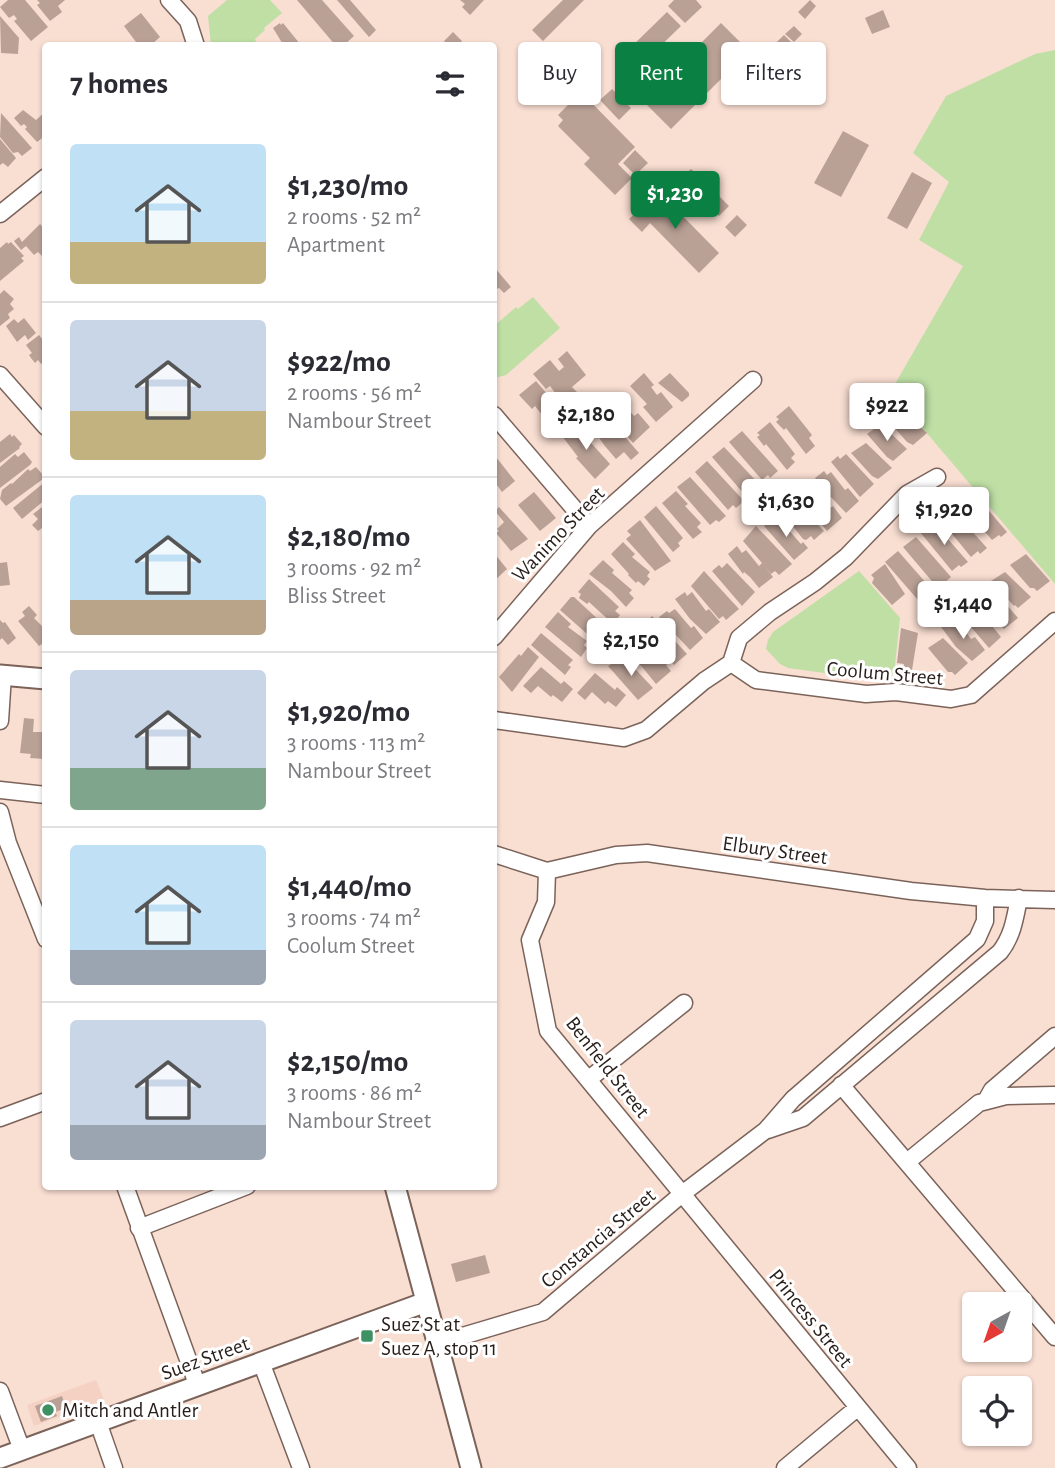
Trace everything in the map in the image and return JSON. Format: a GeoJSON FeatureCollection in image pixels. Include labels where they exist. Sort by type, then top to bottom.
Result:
{"type":"FeatureCollection","features":[{"type":"Feature","properties":{"kind":"street"},"geometry":{"type":"LineString","coordinates":[[169,0],[188,22],[195,42]]}},
{"type":"Feature","properties":{"kind":"street"},"geometry":{"type":"LineString","coordinates":[[0,215],[42,180]]}},
{"type":"Feature","properties":{"kind":"street"},"geometry":{"type":"LineString","coordinates":[[0,375],[42,422]]}},
{"type":"Feature","properties":{"kind":"street","name":"Wanimo Street"},"geometry":{"type":"LineString","coordinates":[[497,633],[589,526],[753,380]]}},
{"type":"Feature","properties":{"kind":"street"},"geometry":{"type":"LineString","coordinates":[[497,419],[589,526]]}},
{"type":"Feature","properties":{"kind":"street"},"geometry":{"type":"LineString","coordinates":[[497,720],[624,738],[646,730],[704,681],[731,663],[739,638],[846,557],[907,494],[937,477]]}},
{"type":"Feature","properties":{"kind":"street","name":"Coolum Street"},"geometry":{"type":"LineString","coordinates":[[731,663],[756,680],[866,694],[896,692],[951,699],[971,695],[1055,621]]}},
{"type":"Feature","properties":{"kind":"street"},"geometry":{"type":"LineString","coordinates":[[0,722],[1,675],[42,679]]}},
{"type":"Feature","properties":{"kind":"street"},"geometry":{"type":"LineString","coordinates":[[0,790],[42,795]]}},
{"type":"Feature","properties":{"kind":"street"},"geometry":{"type":"LineString","coordinates":[[0,811],[8,843],[42,929]]}},
{"type":"Feature","properties":{"kind":"street","name":"Elbury Street"},"geometry":{"type":"LineString","coordinates":[[547,871],[616,855],[647,853],[911,891],[985,898],[1055,900]]}},
{"type":"Feature","properties":{"kind":"street"},"geometry":{"type":"LineString","coordinates":[[497,855],[547,871]]}},
{"type":"Feature","properties":{"kind":"street","name":"Benfield Street"},"geometry":{"type":"LineString","coordinates":[[547,871],[546,902],[530,940],[548,1031],[682,1194]]}},
{"type":"Feature","properties":{"kind":"street","name":"Constancia Street"},"geometry":{"type":"LineString","coordinates":[[439,1343],[543,1312],[682,1194],[766,1130],[793,1099],[977,939],[985,921],[985,898]]}},
{"type":"Feature","properties":{"kind":"street","name":"Constancia Street"},"geometry":{"type":"LineString","coordinates":[[766,1130],[803,1118],[1000,952],[1013,930],[1019,898]]}},
{"type":"Feature","properties":{"kind":"street"},"geometry":{"type":"LineString","coordinates":[[589,1079],[684,1003]]}},
{"type":"Feature","properties":{"kind":"street"},"geometry":{"type":"LineString","coordinates":[[987,1099],[992,1090],[1055,1036]]}},
{"type":"Feature","properties":{"kind":"street"},"geometry":{"type":"LineString","coordinates":[[841,1085],[1055,1337]]}},
{"type":"Feature","properties":{"kind":"street"},"geometry":{"type":"LineString","coordinates":[[906,1162],[987,1099],[1055,1095]]}},
{"type":"Feature","properties":{"kind":"street"},"geometry":{"type":"LineString","coordinates":[[0,1118],[42,1102]]}},
{"type":"Feature","properties":{"kind":"street"},"geometry":{"type":"LineString","coordinates":[[126,1190],[197,1384]]}},
{"type":"Feature","properties":{"kind":"street"},"geometry":{"type":"LineString","coordinates":[[139,1228],[237,1190]]}},
{"type":"Feature","properties":{"kind":"street"},"geometry":{"type":"LineString","coordinates":[[396,1190],[471,1468]]}},
{"type":"Feature","properties":{"kind":"street","name":"Princess Street"},"geometry":{"type":"LineString","coordinates":[[682,1194],[908,1468]]}},
{"type":"Feature","properties":{"kind":"street","name":"Suez Street"},"geometry":{"type":"LineString","coordinates":[[0,1458],[426,1302]]}},
{"type":"Feature","properties":{"kind":"street"},"geometry":{"type":"LineString","coordinates":[[261,1362],[301,1468]]}},
{"type":"Feature","properties":{"kind":"street"},"geometry":{"type":"LineString","coordinates":[[0,1391],[22,1450]]}},
{"type":"Feature","properties":{"kind":"street"},"geometry":{"type":"LineString","coordinates":[[785,1468],[857,1408]]}},
{"type":"Feature","properties":{"kind":"street"},"geometry":{"type":"LineString","coordinates":[[97,1422],[114,1468]]}},
{"type":"Feature","properties":{"kind":"shaded area"},"geometry":{"type":"Polygon","coordinates":[[[96,1380],[104,1400],[34,1426],[27,1405],[96,1380]]]}},
{"type":"Feature","properties":{"kind":"green space"},"geometry":{"type":"Polygon","coordinates":[[[227,0],[270,0],[282,13],[264,28],[255,39],[256,42],[211,42],[208,16],[227,0]]]}},
{"type":"Feature","properties":{"kind":"green space"},"geometry":{"type":"Polygon","coordinates":[[[1055,50],[1055,584],[891,391],[963,266],[919,240],[949,182],[913,153],[946,96],[1035,54],[1055,50]]]}},
{"type":"Feature","properties":{"kind":"green space"},"geometry":{"type":"Polygon","coordinates":[[[533,297],[560,328],[506,375],[497,377],[497,323],[516,307],[518,309],[533,297]]]}},
{"type":"Feature","properties":{"kind":"green space"},"geometry":{"type":"Polygon","coordinates":[[[859,571],[900,618],[894,674],[868,679],[788,668],[780,664],[766,649],[773,632],[859,571]]]}},
{"type":"Feature","properties":{"kind":"building"},"geometry":{"type":"Polygon","coordinates":[[[8,0],[25,0],[48,27],[31,41],[14,21],[17,19],[14,15],[9,18],[0,7],[8,0]]]}},
{"type":"Feature","properties":{"kind":"building"},"geometry":{"type":"Polygon","coordinates":[[[37,0],[65,0],[58,6],[62,12],[50,21],[37,5],[40,3],[37,0]]]}},
{"type":"Feature","properties":{"kind":"building"},"geometry":{"type":"Polygon","coordinates":[[[297,0],[322,0],[354,36],[347,42],[333,42],[297,0]]]}},
{"type":"Feature","properties":{"kind":"building"},"geometry":{"type":"Polygon","coordinates":[[[337,0],[350,0],[376,30],[369,37],[337,0]]]}},
{"type":"Feature","properties":{"kind":"building"},"geometry":{"type":"Polygon","coordinates":[[[460,0],[484,0],[470,15],[462,7],[465,4],[460,0]]]}},
{"type":"Feature","properties":{"kind":"building"},"geometry":{"type":"Polygon","coordinates":[[[563,0],[584,0],[543,41],[532,30],[563,0]]]}},
{"type":"Feature","properties":{"kind":"building"},"geometry":{"type":"Polygon","coordinates":[[[674,0],[696,0],[702,7],[685,23],[668,6],[674,0]]]}},
{"type":"Feature","properties":{"kind":"building"},"geometry":{"type":"Polygon","coordinates":[[[810,0],[816,6],[805,19],[798,12],[810,0]]]}},
{"type":"Feature","properties":{"kind":"building"},"geometry":{"type":"Polygon","coordinates":[[[883,10],[890,27],[872,34],[865,18],[883,10]]]}},
{"type":"Feature","properties":{"kind":"building"},"geometry":{"type":"Polygon","coordinates":[[[667,12],[681,26],[665,42],[636,42],[667,12]]]}},
{"type":"Feature","properties":{"kind":"building"},"geometry":{"type":"Polygon","coordinates":[[[141,13],[160,37],[154,42],[136,42],[124,26],[141,13]]]}},
{"type":"Feature","properties":{"kind":"building"},"geometry":{"type":"Polygon","coordinates":[[[0,16],[19,38],[18,54],[1,53],[0,16]]]}},
{"type":"Feature","properties":{"kind":"building"},"geometry":{"type":"Polygon","coordinates":[[[283,23],[298,42],[282,42],[273,28],[283,23]]]}},
{"type":"Feature","properties":{"kind":"building"},"geometry":{"type":"Polygon","coordinates":[[[721,23],[740,42],[721,42],[721,79],[707,93],[707,42],[702,42],[721,23]]]}},
{"type":"Feature","properties":{"kind":"building"},"geometry":{"type":"Polygon","coordinates":[[[794,26],[802,34],[794,42],[785,34],[794,26]]]}},
{"type":"Feature","properties":{"kind":"building"},"geometry":{"type":"Polygon","coordinates":[[[453,32],[462,41],[445,42],[453,32]]]}},
{"type":"Feature","properties":{"kind":"building"},"geometry":{"type":"Polygon","coordinates":[[[784,35],[791,42],[777,42],[784,35]]]}},
{"type":"Feature","properties":{"kind":"building"},"geometry":{"type":"Polygon","coordinates":[[[612,89],[615,92],[615,105],[628,105],[631,108],[619,120],[601,99],[612,89]]]}},
{"type":"Feature","properties":{"kind":"building"},"geometry":{"type":"Polygon","coordinates":[[[568,105],[594,105],[635,147],[618,164],[632,178],[615,195],[584,164],[590,158],[558,126],[563,120],[558,115],[568,105]]]}},
{"type":"Feature","properties":{"kind":"building"},"geometry":{"type":"Polygon","coordinates":[[[647,105],[695,105],[671,129],[647,105]]]}},
{"type":"Feature","properties":{"kind":"building"},"geometry":{"type":"Polygon","coordinates":[[[23,110],[36,120],[42,115],[42,138],[37,142],[25,129],[27,127],[24,124],[21,126],[14,118],[23,110]]]}},
{"type":"Feature","properties":{"kind":"building"},"geometry":{"type":"Polygon","coordinates":[[[1,113],[32,148],[22,156],[18,152],[13,153],[0,137],[1,113]]]}},
{"type":"Feature","properties":{"kind":"building"},"geometry":{"type":"Polygon","coordinates":[[[843,131],[869,145],[841,197],[814,183],[843,131]]]}},
{"type":"Feature","properties":{"kind":"building"},"geometry":{"type":"Polygon","coordinates":[[[0,139],[16,158],[8,167],[3,163],[0,165],[0,139]]]}},
{"type":"Feature","properties":{"kind":"building"},"geometry":{"type":"Polygon","coordinates":[[[635,150],[648,163],[635,175],[623,163],[635,150]]]}},
{"type":"Feature","properties":{"kind":"building"},"geometry":{"type":"Polygon","coordinates":[[[691,169],[716,194],[707,203],[682,177],[691,169]]]}},
{"type":"Feature","properties":{"kind":"building"},"geometry":{"type":"Polygon","coordinates":[[[912,172],[932,183],[907,229],[887,218],[912,172]]]}},
{"type":"Feature","properties":{"kind":"building"},"geometry":{"type":"Polygon","coordinates":[[[658,191],[719,253],[699,273],[650,223],[642,232],[629,219],[658,191]]]}},
{"type":"Feature","properties":{"kind":"building"},"geometry":{"type":"Polygon","coordinates":[[[717,194],[729,206],[719,216],[707,204],[717,194]]]}},
{"type":"Feature","properties":{"kind":"building"},"geometry":{"type":"Polygon","coordinates":[[[737,215],[747,225],[735,237],[725,227],[737,215]]]}},
{"type":"Feature","properties":{"kind":"building"},"geometry":{"type":"Polygon","coordinates":[[[40,224],[42,226],[42,256],[38,252],[34,255],[26,246],[21,250],[14,241],[19,237],[22,242],[40,224]]]}},
{"type":"Feature","properties":{"kind":"building"},"geometry":{"type":"Polygon","coordinates":[[[11,242],[24,256],[21,258],[24,261],[0,281],[0,248],[11,242]]]}},
{"type":"Feature","properties":{"kind":"building"},"geometry":{"type":"Polygon","coordinates":[[[497,270],[511,287],[504,293],[497,289],[497,270]]]}},
{"type":"Feature","properties":{"kind":"building"},"geometry":{"type":"Polygon","coordinates":[[[4,290],[14,299],[10,304],[14,309],[8,314],[10,318],[0,326],[0,294],[4,290]]]}},
{"type":"Feature","properties":{"kind":"building"},"geometry":{"type":"Polygon","coordinates":[[[24,318],[36,333],[28,340],[25,335],[17,342],[6,326],[14,319],[18,323],[24,318]]]}},
{"type":"Feature","properties":{"kind":"building"},"geometry":{"type":"Polygon","coordinates":[[[39,335],[42,339],[42,363],[38,360],[35,363],[26,345],[39,335]]]}},
{"type":"Feature","properties":{"kind":"building"},"geometry":{"type":"Polygon","coordinates":[[[567,351],[586,375],[572,387],[578,393],[564,405],[550,386],[546,389],[533,374],[550,360],[559,371],[564,367],[558,359],[567,351]]]}},
{"type":"Feature","properties":{"kind":"building"},"geometry":{"type":"Polygon","coordinates":[[[644,373],[654,385],[651,387],[657,395],[661,392],[673,407],[656,422],[643,407],[647,404],[630,386],[644,373]]]}},
{"type":"Feature","properties":{"kind":"building"},"geometry":{"type":"Polygon","coordinates":[[[670,373],[689,393],[682,402],[658,383],[670,373]]]}},
{"type":"Feature","properties":{"kind":"building"},"geometry":{"type":"Polygon","coordinates":[[[536,381],[548,395],[545,397],[563,414],[550,425],[535,406],[532,409],[519,395],[536,381]]]}},
{"type":"Feature","properties":{"kind":"building"},"geometry":{"type":"Polygon","coordinates":[[[622,395],[631,406],[628,409],[634,416],[638,413],[650,427],[633,443],[620,428],[624,425],[607,407],[622,395]]]}},
{"type":"Feature","properties":{"kind":"building"},"geometry":{"type":"Polygon","coordinates":[[[789,406],[812,435],[809,438],[815,446],[806,454],[786,428],[784,430],[776,422],[779,419],[776,417],[789,406]]]}},
{"type":"Feature","properties":{"kind":"building"},"geometry":{"type":"Polygon","coordinates":[[[901,409],[927,433],[913,445],[907,442],[886,418],[901,409]]]}},
{"type":"Feature","properties":{"kind":"building"},"geometry":{"type":"Polygon","coordinates":[[[604,412],[614,423],[611,425],[618,433],[620,431],[639,453],[631,460],[624,452],[616,459],[591,424],[604,412]]]}},
{"type":"Feature","properties":{"kind":"building"},"geometry":{"type":"Polygon","coordinates":[[[770,422],[795,454],[791,458],[795,462],[787,470],[757,437],[760,435],[757,433],[770,422]]]}},
{"type":"Feature","properties":{"kind":"building"},"geometry":{"type":"Polygon","coordinates":[[[881,424],[907,449],[893,461],[867,434],[881,424]]]}},
{"type":"Feature","properties":{"kind":"building"},"geometry":{"type":"Polygon","coordinates":[[[575,425],[610,464],[595,479],[576,458],[578,457],[562,436],[575,425]]]}},
{"type":"Feature","properties":{"kind":"building"},"geometry":{"type":"Polygon","coordinates":[[[742,431],[778,471],[770,478],[768,475],[762,480],[729,442],[742,431]]]}},
{"type":"Feature","properties":{"kind":"building"},"geometry":{"type":"Polygon","coordinates":[[[10,434],[22,444],[0,463],[0,442],[10,434]]]}},
{"type":"Feature","properties":{"kind":"building"},"geometry":{"type":"Polygon","coordinates":[[[866,443],[892,468],[878,479],[851,453],[866,443]]]}},
{"type":"Feature","properties":{"kind":"building"},"geometry":{"type":"Polygon","coordinates":[[[724,447],[761,486],[754,492],[752,489],[745,495],[712,457],[724,447]]]}},
{"type":"Feature","properties":{"kind":"building"},"geometry":{"type":"Polygon","coordinates":[[[24,452],[32,462],[30,465],[0,488],[0,467],[15,454],[18,457],[24,452]]]}},
{"type":"Feature","properties":{"kind":"building"},"geometry":{"type":"Polygon","coordinates":[[[846,454],[874,484],[860,497],[831,462],[846,454]]]}},
{"type":"Feature","properties":{"kind":"building"},"geometry":{"type":"Polygon","coordinates":[[[497,458],[515,481],[502,492],[497,485],[497,458]]]}},
{"type":"Feature","properties":{"kind":"building"},"geometry":{"type":"Polygon","coordinates":[[[707,461],[744,501],[736,508],[733,505],[728,510],[695,472],[707,461]]]}},
{"type":"Feature","properties":{"kind":"building"},"geometry":{"type":"Polygon","coordinates":[[[36,467],[42,474],[42,480],[6,506],[0,499],[2,490],[28,469],[30,471],[36,467]]]}},
{"type":"Feature","properties":{"kind":"building"},"geometry":{"type":"Polygon","coordinates":[[[824,471],[827,475],[831,472],[845,490],[848,488],[859,501],[846,513],[815,478],[824,471]]]}},
{"type":"Feature","properties":{"kind":"building"},"geometry":{"type":"Polygon","coordinates":[[[690,477],[726,516],[719,522],[716,520],[710,525],[677,487],[690,477]]]}},
{"type":"Feature","properties":{"kind":"building"},"geometry":{"type":"Polygon","coordinates":[[[42,484],[42,502],[22,519],[13,508],[42,484]]]}},
{"type":"Feature","properties":{"kind":"building"},"geometry":{"type":"Polygon","coordinates":[[[806,485],[810,491],[815,488],[830,508],[833,506],[842,518],[827,531],[797,493],[806,485]]]}},
{"type":"Feature","properties":{"kind":"building"},"geometry":{"type":"Polygon","coordinates":[[[676,491],[688,504],[685,506],[701,523],[697,527],[702,532],[693,539],[662,503],[676,491]]]}},
{"type":"Feature","properties":{"kind":"building"},"geometry":{"type":"Polygon","coordinates":[[[972,491],[1007,532],[1001,537],[999,535],[992,540],[959,502],[972,491]]]}},
{"type":"Feature","properties":{"kind":"building"},"geometry":{"type":"Polygon","coordinates":[[[534,492],[556,518],[540,531],[518,505],[534,492]]]}},
{"type":"Feature","properties":{"kind":"building"},"geometry":{"type":"Polygon","coordinates":[[[799,505],[824,531],[814,540],[811,536],[803,539],[784,515],[799,505]]]}},
{"type":"Feature","properties":{"kind":"building"},"geometry":{"type":"Polygon","coordinates":[[[656,506],[683,538],[678,543],[680,546],[673,552],[644,517],[656,506]]]}},
{"type":"Feature","properties":{"kind":"building"},"geometry":{"type":"Polygon","coordinates":[[[42,507],[42,528],[38,531],[32,525],[38,519],[33,514],[42,507]]]}},
{"type":"Feature","properties":{"kind":"building"},"geometry":{"type":"Polygon","coordinates":[[[499,507],[528,539],[511,551],[497,534],[497,529],[504,522],[497,513],[499,507]]]}},
{"type":"Feature","properties":{"kind":"building"},"geometry":{"type":"Polygon","coordinates":[[[951,508],[987,548],[980,554],[978,551],[971,557],[939,518],[951,508]]]}},
{"type":"Feature","properties":{"kind":"building"},"geometry":{"type":"Polygon","coordinates":[[[779,519],[801,544],[803,542],[808,548],[794,560],[764,526],[771,520],[774,523],[779,519]]]}},
{"type":"Feature","properties":{"kind":"building"},"geometry":{"type":"Polygon","coordinates":[[[640,520],[671,561],[655,571],[626,539],[631,535],[627,531],[640,520]]]}},
{"type":"Feature","properties":{"kind":"building"},"geometry":{"type":"Polygon","coordinates":[[[933,522],[968,562],[952,571],[920,532],[933,522]]]}},
{"type":"Feature","properties":{"kind":"building"},"geometry":{"type":"Polygon","coordinates":[[[756,526],[792,564],[779,575],[775,571],[771,574],[765,567],[773,577],[759,588],[750,577],[744,572],[743,574],[728,554],[737,546],[742,553],[746,550],[759,566],[762,563],[743,541],[756,526]]]}},
{"type":"Feature","properties":{"kind":"building"},"geometry":{"type":"Polygon","coordinates":[[[916,537],[951,577],[944,583],[942,581],[936,586],[903,547],[916,537]]]}},
{"type":"Feature","properties":{"kind":"building"},"geometry":{"type":"Polygon","coordinates":[[[623,542],[635,554],[632,557],[650,572],[647,576],[650,579],[644,586],[638,581],[636,583],[611,554],[623,542]]]}},
{"type":"Feature","properties":{"kind":"building"},"geometry":{"type":"Polygon","coordinates":[[[898,551],[934,592],[926,598],[924,595],[918,600],[885,562],[898,551]]]}},
{"type":"Feature","properties":{"kind":"building"},"geometry":{"type":"Polygon","coordinates":[[[1026,554],[1050,581],[1037,591],[1030,588],[1010,565],[1026,554]]]}},
{"type":"Feature","properties":{"kind":"building"},"geometry":{"type":"Polygon","coordinates":[[[497,557],[507,569],[497,578],[497,557]]]}},
{"type":"Feature","properties":{"kind":"building"},"geometry":{"type":"Polygon","coordinates":[[[603,560],[614,570],[612,573],[632,590],[629,593],[634,598],[626,607],[589,574],[603,560]]]}},
{"type":"Feature","properties":{"kind":"building"},"geometry":{"type":"Polygon","coordinates":[[[7,562],[10,585],[0,586],[0,563],[7,562]]]}},
{"type":"Feature","properties":{"kind":"building"},"geometry":{"type":"Polygon","coordinates":[[[727,563],[755,592],[742,606],[712,571],[727,563]]]}},
{"type":"Feature","properties":{"kind":"building"},"geometry":{"type":"Polygon","coordinates":[[[885,564],[905,594],[892,605],[872,583],[874,578],[871,575],[885,564]]]}},
{"type":"Feature","properties":{"kind":"building"},"geometry":{"type":"Polygon","coordinates":[[[704,571],[739,609],[726,620],[723,616],[719,619],[691,586],[704,571]]]}},
{"type":"Feature","properties":{"kind":"building"},"geometry":{"type":"Polygon","coordinates":[[[1005,572],[1031,597],[1018,608],[991,581],[1005,572]]]}},
{"type":"Feature","properties":{"kind":"building"},"geometry":{"type":"Polygon","coordinates":[[[589,579],[619,607],[615,611],[620,615],[613,624],[589,602],[587,604],[579,598],[581,594],[578,592],[589,579]]]}},
{"type":"Feature","properties":{"kind":"building"},"geometry":{"type":"Polygon","coordinates":[[[982,588],[985,592],[989,589],[1003,607],[1006,604],[1018,618],[1004,629],[988,615],[973,595],[982,588]]]}},
{"type":"Feature","properties":{"kind":"building"},"geometry":{"type":"Polygon","coordinates":[[[685,592],[687,596],[692,592],[706,611],[709,609],[720,622],[706,634],[675,599],[685,592]]]}},
{"type":"Feature","properties":{"kind":"building"},"geometry":{"type":"Polygon","coordinates":[[[571,597],[603,624],[598,630],[601,632],[594,640],[560,610],[571,597]]]}},
{"type":"Feature","properties":{"kind":"building"},"geometry":{"type":"Polygon","coordinates":[[[975,605],[1001,637],[989,648],[959,613],[966,607],[969,610],[975,605]]]}},
{"type":"Feature","properties":{"kind":"building"},"geometry":{"type":"Polygon","coordinates":[[[29,606],[37,615],[34,618],[42,626],[42,644],[39,646],[18,621],[25,616],[22,612],[29,606]]]}},
{"type":"Feature","properties":{"kind":"building"},"geometry":{"type":"Polygon","coordinates":[[[675,609],[703,638],[690,650],[659,617],[675,609]]]}},
{"type":"Feature","properties":{"kind":"building"},"geometry":{"type":"Polygon","coordinates":[[[558,612],[571,624],[568,627],[587,641],[584,645],[587,648],[581,657],[545,627],[558,612]]]}},
{"type":"Feature","properties":{"kind":"building"},"geometry":{"type":"Polygon","coordinates":[[[652,616],[687,654],[674,665],[671,661],[666,665],[671,671],[656,684],[625,646],[634,639],[638,644],[643,641],[658,661],[661,659],[638,631],[652,616]]]}},
{"type":"Feature","properties":{"kind":"building"},"geometry":{"type":"Polygon","coordinates":[[[0,620],[5,622],[16,638],[8,645],[2,638],[0,640],[0,620]]]}},
{"type":"Feature","properties":{"kind":"building"},"geometry":{"type":"Polygon","coordinates":[[[950,620],[955,626],[959,623],[971,639],[975,637],[985,650],[972,661],[956,647],[941,627],[950,620]]]}},
{"type":"Feature","properties":{"kind":"building"},"geometry":{"type":"Polygon","coordinates":[[[901,628],[918,633],[912,670],[903,669],[904,664],[897,663],[901,628]]]}},
{"type":"Feature","properties":{"kind":"building"},"geometry":{"type":"Polygon","coordinates":[[[541,633],[573,660],[565,675],[531,645],[541,633]]]}},
{"type":"Feature","properties":{"kind":"building"},"geometry":{"type":"Polygon","coordinates":[[[943,638],[968,663],[955,675],[948,672],[928,648],[943,638]]]}},
{"type":"Feature","properties":{"kind":"building"},"geometry":{"type":"Polygon","coordinates":[[[528,647],[539,657],[512,692],[499,677],[528,647]]]}},
{"type":"Feature","properties":{"kind":"building"},"geometry":{"type":"Polygon","coordinates":[[[624,657],[653,688],[638,700],[608,666],[624,657]]]}},
{"type":"Feature","properties":{"kind":"building"},"geometry":{"type":"Polygon","coordinates":[[[541,667],[561,684],[564,681],[573,689],[562,702],[538,686],[531,693],[523,686],[541,667]]]}},
{"type":"Feature","properties":{"kind":"building"},"geometry":{"type":"Polygon","coordinates":[[[595,673],[615,690],[617,687],[626,695],[616,707],[608,701],[605,704],[592,692],[585,700],[577,693],[595,673]]]}},
{"type":"Feature","properties":{"kind":"building"},"geometry":{"type":"Polygon","coordinates":[[[24,718],[34,719],[33,732],[42,732],[42,759],[30,758],[31,754],[20,753],[24,718]]]}},
{"type":"Feature","properties":{"kind":"building"},"geometry":{"type":"Polygon","coordinates":[[[485,1255],[490,1273],[456,1282],[451,1264],[485,1255]]]}},
{"type":"Feature","properties":{"kind":"building","name":"Mitch and Antler"},"geometry":{"type":"Polygon","coordinates":[[[62,1396],[66,1408],[55,1412],[57,1416],[41,1422],[35,1406],[62,1396]]]}},
{"type":"Feature","properties":{"kind":"place","name":"Suez St at Suez A, stop 11"},"geometry":{"type":"Point","coordinates":[367,1336]}},
{"type":"Feature","properties":{"kind":"place","name":"Mitch and Antler"},"geometry":{"type":"Point","coordinates":[48,1410]}}]}
